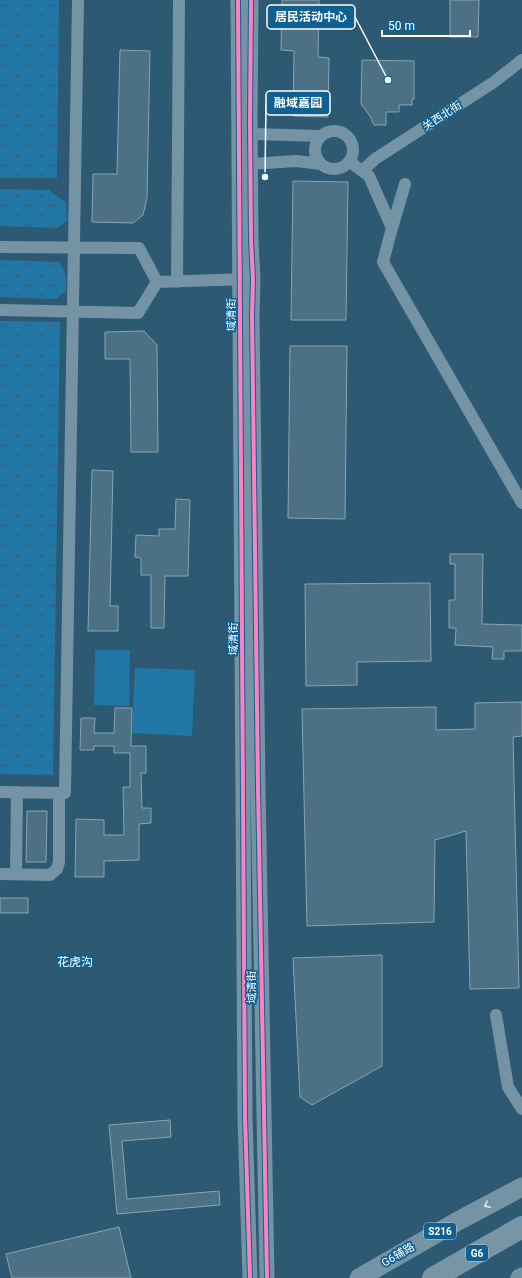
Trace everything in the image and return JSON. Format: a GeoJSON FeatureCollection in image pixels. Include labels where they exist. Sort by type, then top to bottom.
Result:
{"type":"FeatureCollection","features":[{"type":"Feature","properties":{"kind":"highway","name":"G6"},"geometry":{"type":"LineString","coordinates":[[433,1278],[522,1227]]}},
{"type":"Feature","properties":{"kind":"highway","name":"G6"},"geometry":{"type":"LineString","coordinates":[[456,1278],[522,1241]]}},
{"type":"Feature","properties":{"kind":"main road","name":"G6辅路"},"geometry":{"type":"LineString","coordinates":[[359,1278],[458,1220],[522,1187]]}},
{"type":"Feature","properties":{"kind":"street"},"geometry":{"type":"LineString","coordinates":[[0,792],[64,793],[78,0]]}},
{"type":"Feature","properties":{"kind":"street"},"geometry":{"type":"LineString","coordinates":[[177,282],[179,0]]}},
{"type":"Feature","properties":{"kind":"street","name":"域清街"},"geometry":{"type":"LineString","coordinates":[[238,0],[247,279],[245,1117],[250,1278]]}},
{"type":"Feature","properties":{"kind":"street","name":"域清街"},"geometry":{"type":"LineString","coordinates":[[251,0],[251,240],[247,279],[252,316],[258,787],[267,1278]]}},
{"type":"Feature","properties":{"kind":"street","name":"关西北街"},"geometry":{"type":"LineString","coordinates":[[362,171],[375,159],[494,82],[522,60]]}},
{"type":"Feature","properties":{"kind":"street"},"geometry":{"type":"LineString","coordinates":[[338,131],[350,138],[354,150],[350,162],[340,169],[334,170],[327,169],[321,164],[315,155],[316,142],[320,136],[326,132],[338,131]]}},
{"type":"Feature","properties":{"kind":"street"},"geometry":{"type":"LineString","coordinates":[[250,134],[320,136]]}},
{"type":"Feature","properties":{"kind":"street"},"geometry":{"type":"LineString","coordinates":[[250,164],[296,161],[321,164]]}},
{"type":"Feature","properties":{"kind":"street"},"geometry":{"type":"LineString","coordinates":[[350,162],[369,176],[392,228]]}},
{"type":"Feature","properties":{"kind":"street"},"geometry":{"type":"LineString","coordinates":[[405,184],[383,262],[522,503]]}},
{"type":"Feature","properties":{"kind":"street"},"geometry":{"type":"LineString","coordinates":[[0,247],[139,248],[157,282]]}},
{"type":"Feature","properties":{"kind":"street"},"geometry":{"type":"LineString","coordinates":[[157,282],[247,279]]}},
{"type":"Feature","properties":{"kind":"street"},"geometry":{"type":"LineString","coordinates":[[0,310],[138,313],[157,282]]}},
{"type":"Feature","properties":{"kind":"street"},"geometry":{"type":"LineString","coordinates":[[16,874],[17,792]]}},
{"type":"Feature","properties":{"kind":"street"},"geometry":{"type":"LineString","coordinates":[[0,874],[50,875],[56,869],[59,862],[59,793]]}},
{"type":"Feature","properties":{"kind":"street"},"geometry":{"type":"LineString","coordinates":[[496,1015],[508,1087],[522,1109]]}},
{"type":"Feature","properties":{"kind":"green space"},"geometry":{"type":"Polygon","coordinates":[[[0,0],[59,0],[57,178],[0,178],[0,0]]]}},
{"type":"Feature","properties":{"kind":"green space"},"geometry":{"type":"Polygon","coordinates":[[[0,189],[49,190],[66,203],[67,221],[57,228],[0,226],[0,189]]]}},
{"type":"Feature","properties":{"kind":"green space"},"geometry":{"type":"Polygon","coordinates":[[[0,260],[59,262],[66,274],[66,291],[56,299],[0,297],[0,260]]]}},
{"type":"Feature","properties":{"kind":"green space"},"geometry":{"type":"Polygon","coordinates":[[[0,321],[60,322],[53,775],[0,774],[0,321]]]}},
{"type":"Feature","properties":{"kind":"green space"},"geometry":{"type":"Polygon","coordinates":[[[95,650],[130,650],[129,706],[94,705],[95,650]]]}},
{"type":"Feature","properties":{"kind":"green space"},"geometry":{"type":"Polygon","coordinates":[[[135,668],[195,670],[192,736],[132,733],[135,668]]]}},
{"type":"Feature","properties":{"kind":"building"},"geometry":{"type":"Polygon","coordinates":[[[282,0],[319,0],[318,57],[329,58],[328,117],[293,116],[294,51],[281,50],[282,0]]]}},
{"type":"Feature","properties":{"kind":"building"},"geometry":{"type":"Polygon","coordinates":[[[450,0],[479,0],[478,37],[450,37],[450,0]]]}},
{"type":"Feature","properties":{"kind":"building"},"geometry":{"type":"Polygon","coordinates":[[[120,50],[150,51],[147,198],[143,215],[133,223],[92,222],[93,174],[117,174],[120,50]]]}},
{"type":"Feature","properties":{"kind":"building"},"geometry":{"type":"Polygon","coordinates":[[[362,60],[414,61],[414,99],[412,99],[412,105],[399,105],[399,112],[386,112],[386,125],[374,125],[370,116],[361,104],[362,60]]]}},
{"type":"Feature","properties":{"kind":"building"},"geometry":{"type":"Polygon","coordinates":[[[293,181],[348,182],[346,320],[291,320],[293,181]]]}},
{"type":"Feature","properties":{"kind":"building"},"geometry":{"type":"Polygon","coordinates":[[[144,331],[157,345],[158,452],[131,452],[130,359],[105,359],[105,332],[144,331]]]}},
{"type":"Feature","properties":{"kind":"building"},"geometry":{"type":"Polygon","coordinates":[[[290,346],[347,346],[345,519],[288,518],[290,346]]]}},
{"type":"Feature","properties":{"kind":"building"},"geometry":{"type":"Polygon","coordinates":[[[92,470],[113,471],[110,606],[118,606],[118,631],[88,631],[92,470]]]}},
{"type":"Feature","properties":{"kind":"building"},"geometry":{"type":"Polygon","coordinates":[[[176,499],[190,500],[188,576],[165,576],[164,628],[151,628],[151,575],[141,575],[141,558],[135,557],[136,535],[159,536],[159,529],[175,529],[176,499]]]}},
{"type":"Feature","properties":{"kind":"building"},"geometry":{"type":"Polygon","coordinates":[[[450,554],[483,554],[482,624],[522,625],[522,651],[504,651],[504,659],[492,659],[493,647],[455,645],[456,628],[449,628],[449,600],[455,600],[455,564],[450,564],[450,554]]]}},
{"type":"Feature","properties":{"kind":"building"},"geometry":{"type":"Polygon","coordinates":[[[430,583],[431,661],[357,662],[357,685],[306,686],[305,584],[430,583]]]}},
{"type":"Feature","properties":{"kind":"building"},"geometry":{"type":"Polygon","coordinates":[[[522,702],[522,736],[513,737],[519,988],[470,989],[466,831],[435,840],[434,922],[307,926],[302,709],[436,707],[436,730],[475,729],[475,703],[522,702]]]}},
{"type":"Feature","properties":{"kind":"building"},"geometry":{"type":"Polygon","coordinates":[[[115,708],[132,708],[131,746],[146,746],[146,773],[141,773],[142,808],[151,808],[151,823],[139,824],[139,860],[104,861],[104,877],[75,877],[76,819],[104,820],[104,835],[124,835],[123,787],[130,787],[130,753],[114,753],[114,746],[94,746],[94,750],[80,750],[81,718],[95,718],[94,733],[114,733],[115,708]]]}},
{"type":"Feature","properties":{"kind":"building"},"geometry":{"type":"Polygon","coordinates":[[[27,811],[47,811],[46,862],[26,862],[27,811]]]}},
{"type":"Feature","properties":{"kind":"building"},"geometry":{"type":"Polygon","coordinates":[[[0,898],[28,898],[28,913],[0,913],[0,898]]]}},
{"type":"Feature","properties":{"kind":"building"},"geometry":{"type":"Polygon","coordinates":[[[382,955],[382,1066],[312,1105],[300,1097],[293,958],[382,955]]]}},
{"type":"Feature","properties":{"kind":"building"},"geometry":{"type":"Polygon","coordinates":[[[170,1120],[171,1137],[122,1141],[127,1199],[219,1191],[220,1205],[117,1214],[109,1125],[170,1120]]]}},
{"type":"Feature","properties":{"kind":"building"},"geometry":{"type":"Polygon","coordinates":[[[119,1227],[131,1278],[12,1278],[6,1254],[119,1227]]]}},
{"type":"Feature","properties":{"kind":"cycle path"},"geometry":{"type":"LineString","coordinates":[[238,0],[245,1117],[250,1278]]}},
{"type":"Feature","properties":{"kind":"cycle path"},"geometry":{"type":"LineString","coordinates":[[251,0],[251,240],[253,279],[252,316],[258,787],[267,1278]]}},
{"type":"Feature","properties":{"kind":"place","name":"居民活动中心"},"geometry":{"type":"Point","coordinates":[388,80]}},
{"type":"Feature","properties":{"kind":"place","name":"融域嘉园"},"geometry":{"type":"Point","coordinates":[265,177]}},
{"type":"Feature","properties":{"kind":"district","name":"花虎沟"},"geometry":{"type":"Point","coordinates":[75,962]}}]}
